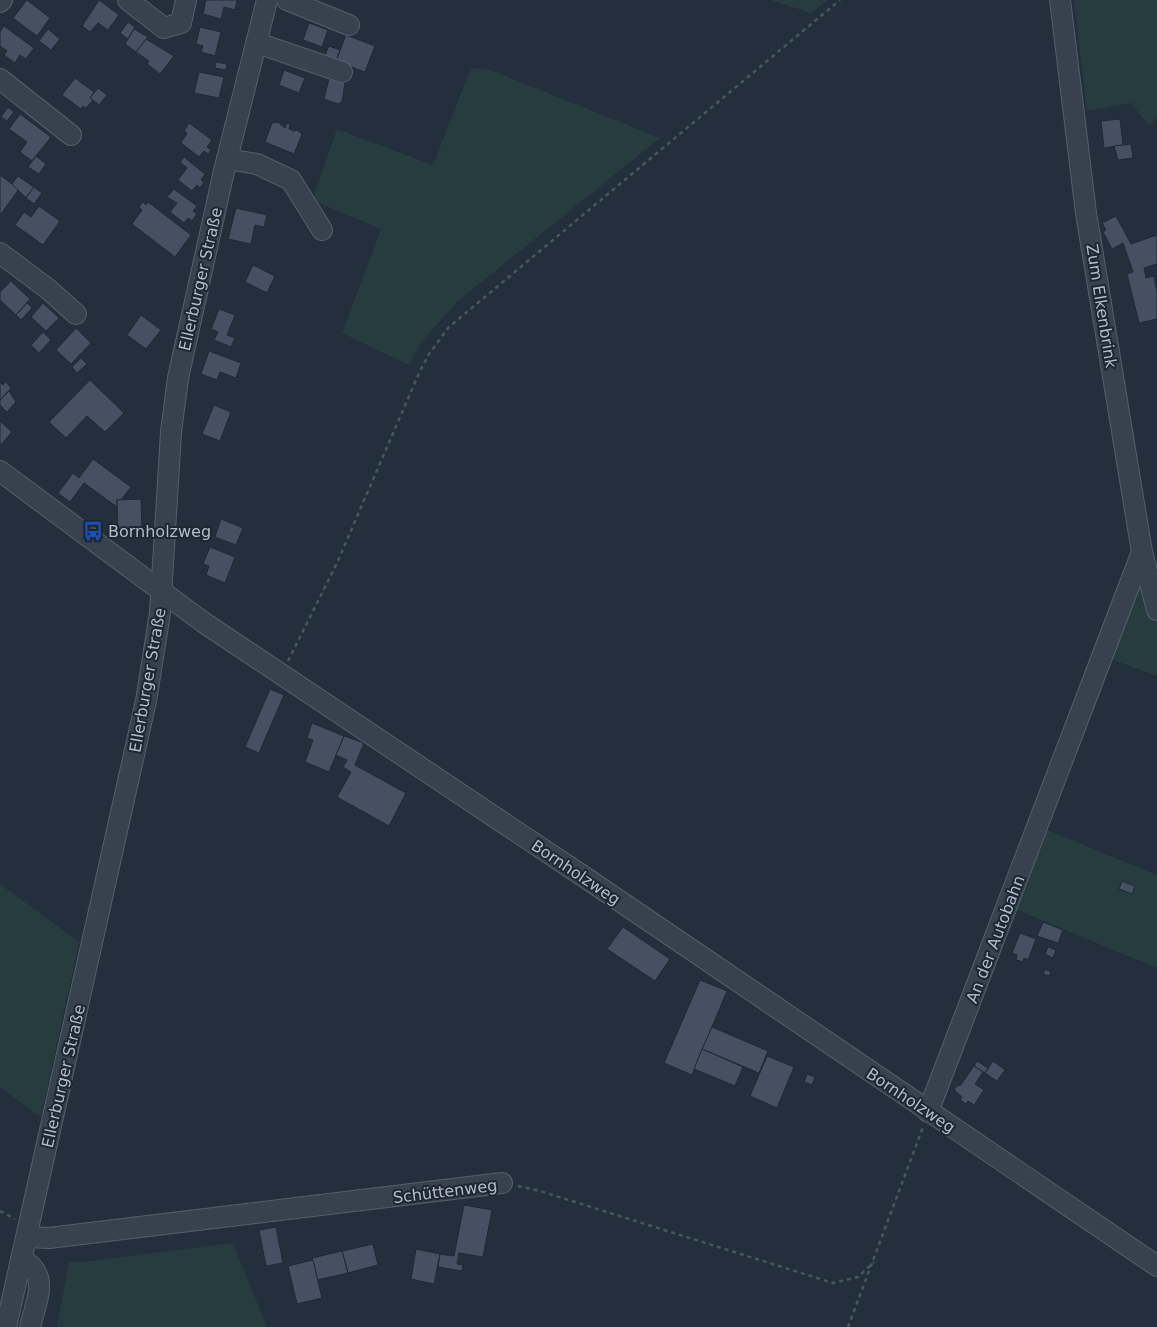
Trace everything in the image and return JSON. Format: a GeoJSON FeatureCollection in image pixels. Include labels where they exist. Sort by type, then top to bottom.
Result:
{"type":"FeatureCollection","features":[{"type":"Feature","properties":{"kind":"street"},"geometry":{"type":"LineString","coordinates":[[128,0],[164,28],[181,23],[186,0]]}},
{"type":"Feature","properties":{"kind":"street","name":"Ellerburger Straße"},"geometry":{"type":"LineString","coordinates":[[6,1327],[146,701],[161,593],[174,406],[227,160],[267,0]]}},
{"type":"Feature","properties":{"kind":"street"},"geometry":{"type":"LineString","coordinates":[[287,0],[350,25]]}},
{"type":"Feature","properties":{"kind":"street","name":"Zum Elkenbrink"},"geometry":{"type":"LineString","coordinates":[[1060,0],[1086,213],[1142,552],[1157,609]]}},
{"type":"Feature","properties":{"kind":"street"},"geometry":{"type":"LineString","coordinates":[[256,43],[342,72]]}},
{"type":"Feature","properties":{"kind":"street"},"geometry":{"type":"LineString","coordinates":[[0,79],[71,135]]}},
{"type":"Feature","properties":{"kind":"street"},"geometry":{"type":"LineString","coordinates":[[227,160],[257,164],[291,180],[322,230]]}},
{"type":"Feature","properties":{"kind":"street"},"geometry":{"type":"LineString","coordinates":[[0,254],[48,289],[76,314]]}},
{"type":"Feature","properties":{"kind":"street","name":"Bornholzweg"},"geometry":{"type":"LineString","coordinates":[[0,471],[161,593],[572,868],[1157,1266]]}},
{"type":"Feature","properties":{"kind":"street","name":"An der Autobahn"},"geometry":{"type":"LineString","coordinates":[[928,1112],[1142,552]]}},
{"type":"Feature","properties":{"kind":"street"},"geometry":{"type":"LineString","coordinates":[[1122,607],[1144,601],[1149,602],[1157,609]]}},
{"type":"Feature","properties":{"kind":"street","name":"Schüttenweg"},"geometry":{"type":"LineString","coordinates":[[27,1237],[49,1238],[502,1183]]}},
{"type":"Feature","properties":{"kind":"street"},"geometry":{"type":"LineString","coordinates":[[21,1259],[32,1264],[38,1274],[39,1286],[30,1327]]}},
{"type":"Feature","properties":{"kind":"path"},"geometry":{"type":"LineString","coordinates":[[282,675],[337,563],[419,372],[429,354],[449,327],[840,0]]}},
{"type":"Feature","properties":{"kind":"path"},"geometry":{"type":"LineString","coordinates":[[848,1327],[874,1262],[928,1112]]}},
{"type":"Feature","properties":{"kind":"path","name":"Schüttenweg"},"geometry":{"type":"LineString","coordinates":[[502,1183],[540,1190],[832,1282],[858,1277],[874,1262]]}},
{"type":"Feature","properties":{"kind":"green space"},"geometry":{"type":"Polygon","coordinates":[[[771,0],[828,0],[811,13],[771,0]]]}},
{"type":"Feature","properties":{"kind":"green space"},"geometry":{"type":"Polygon","coordinates":[[[1074,0],[1157,0],[1157,117],[1149,126],[1131,103],[1087,111],[1074,0]]]}},
{"type":"Feature","properties":{"kind":"green space"},"geometry":{"type":"Polygon","coordinates":[[[471,68],[490,70],[660,138],[458,301],[422,341],[409,365],[342,333],[381,229],[312,200],[337,129],[433,165],[471,68]]]}},
{"type":"Feature","properties":{"kind":"green space"},"geometry":{"type":"Polygon","coordinates":[[[1134,566],[1157,570],[1157,676],[1113,660],[1047,830],[1157,875],[1157,968],[1015,909],[937,1108],[920,1098],[927,1092],[1134,566]]]}},
{"type":"Feature","properties":{"kind":"green space"},"geometry":{"type":"Polygon","coordinates":[[[0,884],[79,942],[41,1117],[0,1087],[0,884]]]}},
{"type":"Feature","properties":{"kind":"green space"},"geometry":{"type":"Polygon","coordinates":[[[233,1243],[267,1327],[57,1327],[69,1262],[233,1243]]]}},
{"type":"Feature","properties":{"kind":"building"},"geometry":{"type":"Polygon","coordinates":[[[27,0],[50,18],[37,36],[13,18],[27,0]]]}},
{"type":"Feature","properties":{"kind":"building"},"geometry":{"type":"Polygon","coordinates":[[[99,0],[119,15],[108,30],[98,23],[90,32],[82,26],[99,0]]]}},
{"type":"Feature","properties":{"kind":"building"},"geometry":{"type":"Polygon","coordinates":[[[206,0],[237,0],[235,10],[224,7],[221,19],[203,14],[206,0]]]}},
{"type":"Feature","properties":{"kind":"building"},"geometry":{"type":"Polygon","coordinates":[[[128,22],[135,27],[128,39],[120,33],[128,22]]]}},
{"type":"Feature","properties":{"kind":"building"},"geometry":{"type":"Polygon","coordinates":[[[309,23],[328,30],[322,47],[303,40],[309,23]]]}},
{"type":"Feature","properties":{"kind":"building"},"geometry":{"type":"Polygon","coordinates":[[[4,26],[34,48],[26,59],[20,55],[15,63],[4,55],[7,51],[0,46],[0,32],[4,26]]]}},
{"type":"Feature","properties":{"kind":"building"},"geometry":{"type":"Polygon","coordinates":[[[200,27],[221,32],[215,56],[201,52],[203,46],[196,44],[200,27]]]}},
{"type":"Feature","properties":{"kind":"building"},"geometry":{"type":"Polygon","coordinates":[[[48,29],[60,39],[51,50],[39,41],[48,29]]]}},
{"type":"Feature","properties":{"kind":"building"},"geometry":{"type":"Polygon","coordinates":[[[134,29],[148,37],[136,52],[125,44],[134,29]]]}},
{"type":"Feature","properties":{"kind":"building"},"geometry":{"type":"Polygon","coordinates":[[[346,35],[375,46],[365,72],[336,61],[346,35]]]}},
{"type":"Feature","properties":{"kind":"building"},"geometry":{"type":"Polygon","coordinates":[[[146,39],[174,56],[160,74],[147,64],[149,61],[136,52],[146,39]]]}},
{"type":"Feature","properties":{"kind":"building"},"geometry":{"type":"Polygon","coordinates":[[[329,46],[340,50],[336,61],[324,57],[329,46]]]}},
{"type":"Feature","properties":{"kind":"building"},"geometry":{"type":"Polygon","coordinates":[[[216,62],[227,64],[226,70],[215,68],[216,62]]]}},
{"type":"Feature","properties":{"kind":"building"},"geometry":{"type":"Polygon","coordinates":[[[284,70],[305,78],[299,93],[279,85],[284,70]]]}},
{"type":"Feature","properties":{"kind":"building"},"geometry":{"type":"Polygon","coordinates":[[[199,72],[224,77],[219,98],[194,93],[199,72]]]}},
{"type":"Feature","properties":{"kind":"building"},"geometry":{"type":"Polygon","coordinates":[[[75,78],[94,92],[90,98],[93,100],[86,108],[83,106],[81,109],[62,95],[75,78]]]}},
{"type":"Feature","properties":{"kind":"building"},"geometry":{"type":"Polygon","coordinates":[[[329,79],[345,83],[342,102],[338,104],[324,99],[329,79]]]}},
{"type":"Feature","properties":{"kind":"building"},"geometry":{"type":"Polygon","coordinates":[[[98,88],[107,95],[99,105],[90,98],[98,88]]]}},
{"type":"Feature","properties":{"kind":"building"},"geometry":{"type":"Polygon","coordinates":[[[8,107],[14,112],[7,121],[1,117],[8,107]]]}},
{"type":"Feature","properties":{"kind":"building"},"geometry":{"type":"Polygon","coordinates":[[[20,114],[51,137],[32,161],[20,152],[27,142],[9,129],[20,114]]]}},
{"type":"Feature","properties":{"kind":"building"},"geometry":{"type":"Polygon","coordinates":[[[1120,119],[1123,145],[1104,148],[1101,121],[1120,119]]]}},
{"type":"Feature","properties":{"kind":"building"},"geometry":{"type":"Polygon","coordinates":[[[278,122],[285,128],[287,123],[290,124],[289,129],[297,130],[302,134],[294,154],[265,142],[272,123],[278,122]]]}},
{"type":"Feature","properties":{"kind":"building"},"geometry":{"type":"Polygon","coordinates":[[[189,123],[212,140],[207,147],[211,150],[208,154],[204,151],[199,157],[181,143],[187,133],[184,131],[189,123]]]}},
{"type":"Feature","properties":{"kind":"building"},"geometry":{"type":"Polygon","coordinates":[[[1131,144],[1133,158],[1118,160],[1114,146],[1131,144]]]}},
{"type":"Feature","properties":{"kind":"building"},"geometry":{"type":"Polygon","coordinates":[[[36,156],[46,164],[39,174],[28,167],[36,156]]]}},
{"type":"Feature","properties":{"kind":"building"},"geometry":{"type":"Polygon","coordinates":[[[184,157],[205,174],[201,180],[204,182],[200,188],[197,185],[192,191],[178,180],[187,168],[180,162],[184,157]]]}},
{"type":"Feature","properties":{"kind":"building"},"geometry":{"type":"Polygon","coordinates":[[[0,175],[19,189],[1,214],[0,214],[0,175]]]}},
{"type":"Feature","properties":{"kind":"building"},"geometry":{"type":"Polygon","coordinates":[[[18,176],[34,187],[26,198],[12,184],[18,176]]]}},
{"type":"Feature","properties":{"kind":"building"},"geometry":{"type":"Polygon","coordinates":[[[34,187],[42,193],[34,204],[26,198],[34,187]]]}},
{"type":"Feature","properties":{"kind":"building"},"geometry":{"type":"Polygon","coordinates":[[[174,189],[197,206],[193,211],[197,214],[192,221],[188,218],[184,223],[170,212],[177,203],[167,197],[174,189]]]}},
{"type":"Feature","properties":{"kind":"building"},"geometry":{"type":"Polygon","coordinates":[[[143,202],[146,205],[148,202],[191,235],[175,257],[132,224],[142,210],[139,207],[143,202]]]}},
{"type":"Feature","properties":{"kind":"building"},"geometry":{"type":"Polygon","coordinates":[[[39,206],[60,221],[43,245],[15,225],[24,212],[31,217],[39,206]]]}},
{"type":"Feature","properties":{"kind":"building"},"geometry":{"type":"Polygon","coordinates":[[[236,208],[267,215],[264,227],[255,225],[251,244],[228,239],[236,208]]]}},
{"type":"Feature","properties":{"kind":"building"},"geometry":{"type":"Polygon","coordinates":[[[1116,216],[1131,244],[1157,235],[1157,264],[1144,268],[1146,278],[1154,276],[1157,292],[1157,319],[1139,323],[1127,274],[1133,272],[1123,243],[1112,249],[1103,232],[1106,230],[1102,223],[1116,216]]]}},
{"type":"Feature","properties":{"kind":"building"},"geometry":{"type":"Polygon","coordinates":[[[253,265],[275,276],[267,293],[245,282],[253,265]]]}},
{"type":"Feature","properties":{"kind":"building"},"geometry":{"type":"Polygon","coordinates":[[[11,281],[30,299],[16,315],[0,300],[0,292],[11,281]]]}},
{"type":"Feature","properties":{"kind":"building"},"geometry":{"type":"Polygon","coordinates":[[[27,303],[32,308],[21,320],[16,315],[27,303]]]}},
{"type":"Feature","properties":{"kind":"building"},"geometry":{"type":"Polygon","coordinates":[[[43,303],[59,318],[46,331],[31,317],[43,303]]]}},
{"type":"Feature","properties":{"kind":"building"},"geometry":{"type":"Polygon","coordinates":[[[219,309],[235,315],[227,335],[235,338],[231,347],[214,340],[218,332],[211,329],[219,309]]]}},
{"type":"Feature","properties":{"kind":"building"},"geometry":{"type":"Polygon","coordinates":[[[141,315],[161,330],[146,349],[127,335],[141,315]]]}},
{"type":"Feature","properties":{"kind":"building"},"geometry":{"type":"Polygon","coordinates":[[[76,328],[91,343],[71,364],[56,350],[76,328]]]}},
{"type":"Feature","properties":{"kind":"building"},"geometry":{"type":"Polygon","coordinates":[[[43,332],[51,340],[39,353],[31,345],[43,332]]]}},
{"type":"Feature","properties":{"kind":"building"},"geometry":{"type":"Polygon","coordinates":[[[209,351],[241,363],[236,378],[220,372],[217,380],[201,374],[209,351]]]}},
{"type":"Feature","properties":{"kind":"building"},"geometry":{"type":"Polygon","coordinates":[[[81,358],[87,364],[77,373],[72,367],[81,358]]]}},
{"type":"Feature","properties":{"kind":"building"},"geometry":{"type":"Polygon","coordinates":[[[90,380],[124,413],[105,432],[87,416],[66,438],[49,422],[90,380]]]}},
{"type":"Feature","properties":{"kind":"building"},"geometry":{"type":"Polygon","coordinates":[[[0,382],[3,385],[6,382],[11,388],[0,400],[0,382]]]}},
{"type":"Feature","properties":{"kind":"building"},"geometry":{"type":"Polygon","coordinates":[[[9,391],[16,402],[7,412],[0,405],[0,400],[9,391]]]}},
{"type":"Feature","properties":{"kind":"building"},"geometry":{"type":"Polygon","coordinates":[[[214,405],[231,412],[220,441],[202,434],[214,405]]]}},
{"type":"Feature","properties":{"kind":"building"},"geometry":{"type":"Polygon","coordinates":[[[0,421],[12,432],[0,446],[0,421]]]}},
{"type":"Feature","properties":{"kind":"building"},"geometry":{"type":"Polygon","coordinates":[[[93,459],[131,487],[121,500],[117,500],[117,507],[84,483],[70,502],[58,493],[73,473],[79,478],[93,459]]]}},
{"type":"Feature","properties":{"kind":"building"},"geometry":{"type":"Polygon","coordinates":[[[141,499],[142,529],[118,530],[117,500],[141,499]]]}},
{"type":"Feature","properties":{"kind":"building"},"geometry":{"type":"Polygon","coordinates":[[[221,519],[243,528],[236,545],[215,537],[221,519]]]}},
{"type":"Feature","properties":{"kind":"building"},"geometry":{"type":"Polygon","coordinates":[[[210,547],[235,557],[225,583],[206,575],[209,566],[203,564],[210,547]]]}},
{"type":"Feature","properties":{"kind":"building"},"geometry":{"type":"Polygon","coordinates":[[[270,689],[284,695],[259,753],[245,747],[270,689]]]}},
{"type":"Feature","properties":{"kind":"building"},"geometry":{"type":"Polygon","coordinates":[[[312,723],[344,736],[329,772],[305,762],[313,740],[307,738],[312,723]]]}},
{"type":"Feature","properties":{"kind":"building"},"geometry":{"type":"Polygon","coordinates":[[[344,736],[364,743],[355,765],[406,793],[389,826],[337,797],[351,772],[343,767],[347,760],[336,755],[344,736]]]}},
{"type":"Feature","properties":{"kind":"building"},"geometry":{"type":"Polygon","coordinates":[[[1122,881],[1135,886],[1132,894],[1119,889],[1122,881]]]}},
{"type":"Feature","properties":{"kind":"building"},"geometry":{"type":"Polygon","coordinates":[[[1043,922],[1063,930],[1058,943],[1037,936],[1043,922]]]}},
{"type":"Feature","properties":{"kind":"building"},"geometry":{"type":"Polygon","coordinates":[[[623,927],[670,959],[655,981],[607,949],[623,927]]]}},
{"type":"Feature","properties":{"kind":"building"},"geometry":{"type":"Polygon","coordinates":[[[1020,933],[1036,939],[1028,960],[1024,958],[1023,962],[1016,960],[1017,955],[1012,953],[1020,933]]]}},
{"type":"Feature","properties":{"kind":"building"},"geometry":{"type":"Polygon","coordinates":[[[1048,947],[1056,950],[1053,958],[1045,954],[1048,947]]]}},
{"type":"Feature","properties":{"kind":"building"},"geometry":{"type":"Polygon","coordinates":[[[1045,969],[1051,972],[1049,976],[1043,974],[1045,969]]]}},
{"type":"Feature","properties":{"kind":"building"},"geometry":{"type":"Polygon","coordinates":[[[700,980],[727,991],[692,1075],[664,1063],[700,980]]]}},
{"type":"Feature","properties":{"kind":"building"},"geometry":{"type":"Polygon","coordinates":[[[712,1027],[768,1051],[759,1073],[702,1049],[712,1027]]]}},
{"type":"Feature","properties":{"kind":"building"},"geometry":{"type":"Polygon","coordinates":[[[702,1049],[743,1067],[735,1086],[694,1069],[702,1049]]]}},
{"type":"Feature","properties":{"kind":"building"},"geometry":{"type":"Polygon","coordinates":[[[767,1056],[794,1067],[777,1108],[750,1096],[767,1056]]]}},
{"type":"Feature","properties":{"kind":"building"},"geometry":{"type":"Polygon","coordinates":[[[977,1061],[988,1068],[985,1073],[974,1066],[977,1061]]]}},
{"type":"Feature","properties":{"kind":"building"},"geometry":{"type":"Polygon","coordinates":[[[993,1061],[1005,1070],[997,1081],[985,1073],[993,1061]]]}},
{"type":"Feature","properties":{"kind":"building"},"geometry":{"type":"Polygon","coordinates":[[[974,1066],[983,1072],[975,1084],[984,1090],[974,1105],[968,1101],[966,1104],[960,1100],[962,1097],[954,1090],[958,1085],[960,1086],[974,1066]]]}},
{"type":"Feature","properties":{"kind":"building"},"geometry":{"type":"Polygon","coordinates":[[[807,1074],[815,1077],[812,1085],[804,1082],[807,1074]]]}},
{"type":"Feature","properties":{"kind":"building"},"geometry":{"type":"Polygon","coordinates":[[[464,1205],[492,1210],[483,1257],[459,1253],[457,1264],[463,1265],[462,1271],[438,1267],[440,1254],[454,1256],[464,1205]]]}},
{"type":"Feature","properties":{"kind":"building"},"geometry":{"type":"Polygon","coordinates":[[[276,1227],[283,1263],[266,1266],[259,1230],[276,1227]]]}},
{"type":"Feature","properties":{"kind":"building"},"geometry":{"type":"Polygon","coordinates":[[[373,1244],[378,1265],[348,1273],[342,1251],[373,1244]]]}},
{"type":"Feature","properties":{"kind":"building"},"geometry":{"type":"Polygon","coordinates":[[[416,1249],[440,1254],[434,1284],[411,1279],[416,1249]]]}},
{"type":"Feature","properties":{"kind":"building"},"geometry":{"type":"Polygon","coordinates":[[[342,1251],[348,1273],[317,1280],[312,1258],[342,1251]]]}},
{"type":"Feature","properties":{"kind":"building"},"geometry":{"type":"Polygon","coordinates":[[[313,1260],[322,1298],[297,1304],[288,1266],[313,1260]]]}},
{"type":"Feature","properties":{"kind":"place","name":"Bornholzweg"},"geometry":{"type":"Point","coordinates":[93,531]}}]}
